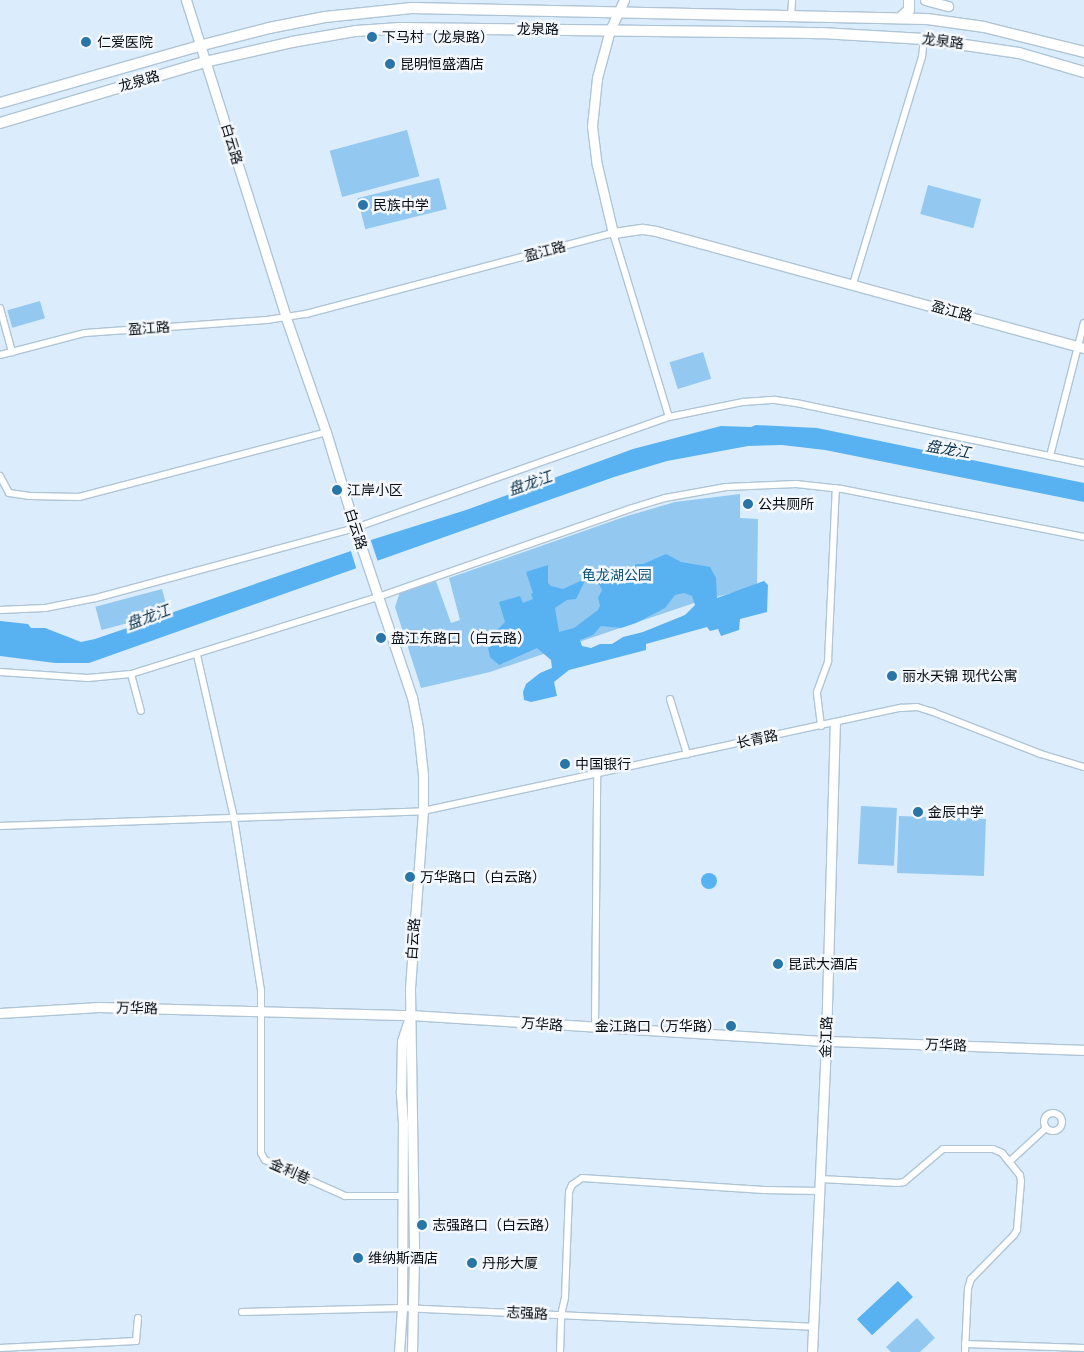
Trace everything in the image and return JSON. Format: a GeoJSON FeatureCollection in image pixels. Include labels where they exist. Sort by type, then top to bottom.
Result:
{"type":"FeatureCollection","features":[{"type":"Feature","properties":{"kind":"main road"},"geometry":{"type":"LineString","coordinates":[[900,18],[909,10],[909,0]]}},
{"type":"Feature","properties":{"kind":"main road","name":"龙泉路"},"geometry":{"type":"LineString","coordinates":[[0,103],[199,46],[325,17],[366,11],[412,8],[900,18],[953,23],[1014,33],[1084,52]]}},
{"type":"Feature","properties":{"kind":"main road","name":"龙泉路"},"geometry":{"type":"LineString","coordinates":[[0,123],[206,62],[292,42],[356,31],[400,28],[821,33],[924,39],[1019,54],[1084,72]]}},
{"type":"Feature","properties":{"kind":"street","name":"白云路"},"geometry":{"type":"LineString","coordinates":[[186,0],[286,318],[326,432],[355,528],[413,705],[423,775],[423,811],[411,981],[412,1352]]}},
{"type":"Feature","properties":{"kind":"street"},"geometry":{"type":"LineString","coordinates":[[624,0],[610,30],[597,78],[592,126],[597,166],[613,233],[669,417]]}},
{"type":"Feature","properties":{"kind":"street"},"geometry":{"type":"LineString","coordinates":[[791,16],[792,0]]}},
{"type":"Feature","properties":{"kind":"street"},"geometry":{"type":"LineString","coordinates":[[925,0],[949,3],[953,23]]}},
{"type":"Feature","properties":{"kind":"street"},"geometry":{"type":"LineString","coordinates":[[853,284],[922,57],[924,39]]}},
{"type":"Feature","properties":{"kind":"street","name":"盈江路"},"geometry":{"type":"LineString","coordinates":[[0,355],[85,333],[286,318],[613,233],[643,229],[853,284],[1081,347]]}},
{"type":"Feature","properties":{"kind":"street"},"geometry":{"type":"LineString","coordinates":[[0,308],[12,352]]}},
{"type":"Feature","properties":{"kind":"street"},"geometry":{"type":"LineString","coordinates":[[1050,456],[1081,347],[1084,323]]}},
{"type":"Feature","properties":{"kind":"street"},"geometry":{"type":"LineString","coordinates":[[0,610],[46,608],[96,598],[355,528],[669,417],[743,402],[775,400],[1084,463]]}},
{"type":"Feature","properties":{"kind":"street"},"geometry":{"type":"LineString","coordinates":[[0,476],[8,493],[30,496],[79,497],[326,432]]}},
{"type":"Feature","properties":{"kind":"street"},"geometry":{"type":"LineString","coordinates":[[0,672],[88,678],[132,674],[378,597],[665,498],[726,487],[796,484],[868,492],[1084,537]]}},
{"type":"Feature","properties":{"kind":"street"},"geometry":{"type":"LineString","coordinates":[[821,726],[817,692],[828,661],[836,488]]}},
{"type":"Feature","properties":{"kind":"street"},"geometry":{"type":"LineString","coordinates":[[197,655],[234,818],[261,990],[261,1010]]}},
{"type":"Feature","properties":{"kind":"street"},"geometry":{"type":"LineString","coordinates":[[132,674],[141,711]]}},
{"type":"Feature","properties":{"kind":"street"},"geometry":{"type":"LineString","coordinates":[[670,698],[687,754]]}},
{"type":"Feature","properties":{"kind":"street","name":"长青路"},"geometry":{"type":"LineString","coordinates":[[0,826],[423,811],[901,708],[917,707],[1041,754],[1084,767]]}},
{"type":"Feature","properties":{"kind":"street","name":"金江路"},"geometry":{"type":"LineString","coordinates":[[812,1352],[826,1041],[836,722]]}},
{"type":"Feature","properties":{"kind":"street"},"geometry":{"type":"LineString","coordinates":[[595,1027],[597,773]]}},
{"type":"Feature","properties":{"kind":"street","name":"万华路"},"geometry":{"type":"LineString","coordinates":[[0,1013],[99,1008],[261,1010],[411,1015],[826,1041],[1084,1050]]}},
{"type":"Feature","properties":{"kind":"street","name":"金利巷"},"geometry":{"type":"LineString","coordinates":[[261,1010],[259,1129],[261,1153],[265,1160],[345,1196],[403,1196]]}},
{"type":"Feature","properties":{"kind":"street","name":"白云路"},"geometry":{"type":"LineString","coordinates":[[399,1352],[402,1308],[402,1041],[411,1015]]}},
{"type":"Feature","properties":{"kind":"street"},"geometry":{"type":"LineString","coordinates":[[1009,1162],[1046,1128]]}},
{"type":"Feature","properties":{"kind":"street"},"geometry":{"type":"LineString","coordinates":[[820,1179],[904,1182],[944,1149],[993,1149],[1002,1153],[1020,1175],[1017,1230],[971,1279],[968,1288],[965,1352]]}},
{"type":"Feature","properties":{"kind":"street"},"geometry":{"type":"LineString","coordinates":[[560,1352],[561,1315],[565,1297],[568,1192],[582,1178],[764,1190],[819,1191]]}},
{"type":"Feature","properties":{"kind":"street","name":"志强路"},"geometry":{"type":"LineString","coordinates":[[242,1312],[413,1308],[813,1327]]}},
{"type":"Feature","properties":{"kind":"street"},"geometry":{"type":"LineString","coordinates":[[0,1348],[136,1341],[138,1318]]}},
{"type":"Feature","properties":{"kind":"street"},"geometry":{"type":"LineString","coordinates":[[965,1344],[1080,1349]]}},
{"type":"Feature","properties":{"kind":"green space"},"geometry":{"type":"Polygon","coordinates":[[[407,130],[419,176],[342,197],[330,151],[407,130]]]}},
{"type":"Feature","properties":{"kind":"green space"},"geometry":{"type":"Polygon","coordinates":[[[439,178],[447,209],[365,229],[357,198],[439,178]]]}},
{"type":"Feature","properties":{"kind":"green space"},"geometry":{"type":"Polygon","coordinates":[[[928,185],[981,199],[973,228],[920,214],[928,185]]]}},
{"type":"Feature","properties":{"kind":"green space"},"geometry":{"type":"Polygon","coordinates":[[[40,301],[45,318],[12,328],[7,310],[40,301]]]}},
{"type":"Feature","properties":{"kind":"green space"},"geometry":{"type":"Polygon","coordinates":[[[703,352],[711,379],[678,389],[670,362],[703,352]]]}},
{"type":"Feature","properties":{"kind":"green space","name":"龟龙湖公园"},"geometry":{"type":"Polygon","coordinates":[[[740,494],[740,518],[758,519],[757,586],[694,603],[490,672],[421,688],[395,607],[400,592],[436,581],[451,623],[460,620],[449,578],[624,517],[675,502],[740,494]]]}},
{"type":"Feature","properties":{"kind":"green space"},"geometry":{"type":"Polygon","coordinates":[[[162,589],[168,612],[102,630],[95,607],[162,589]]]}},
{"type":"Feature","properties":{"kind":"green space"},"geometry":{"type":"Polygon","coordinates":[[[861,806],[897,808],[894,866],[858,864],[861,806]]]}},
{"type":"Feature","properties":{"kind":"green space"},"geometry":{"type":"Polygon","coordinates":[[[899,816],[986,819],[984,876],[897,873],[899,816]]]}},
{"type":"Feature","properties":{"kind":"green space"},"geometry":{"type":"Polygon","coordinates":[[[917,1318],[935,1338],[920,1352],[891,1352],[886,1347],[917,1318]]]}},
{"type":"Feature","properties":{"kind":"shaded area"},"geometry":{"type":"Polygon","coordinates":[[[756,425],[817,428],[1084,483],[1084,502],[825,450],[782,445],[748,446],[667,461],[614,477],[89,663],[55,663],[0,656],[0,621],[28,624],[31,628],[45,628],[81,642],[95,639],[351,551],[371,540],[466,510],[633,449],[721,426],[751,427],[756,425]]]}},
{"type":"Feature","properties":{"kind":"shaded area"},"geometry":{"type":"Polygon","coordinates":[[[666,554],[681,562],[710,567],[716,578],[717,598],[764,581],[768,585],[767,612],[740,619],[739,630],[721,636],[718,629],[710,631],[707,627],[646,644],[646,650],[569,670],[554,682],[557,696],[531,702],[524,700],[523,692],[526,684],[540,673],[552,668],[551,660],[537,648],[499,665],[490,657],[488,648],[494,633],[505,622],[499,602],[520,596],[523,603],[533,599],[531,594],[533,593],[526,572],[548,565],[548,583],[551,586],[563,589],[587,578],[619,575],[637,564],[643,564],[666,554]],[[596,579],[585,581],[576,599],[567,600],[555,608],[559,632],[574,628],[598,610],[600,606],[598,598],[602,590],[596,579]],[[684,593],[675,595],[665,608],[636,623],[621,628],[601,626],[593,635],[580,640],[582,646],[591,648],[600,644],[612,644],[623,637],[643,632],[685,615],[695,605],[692,596],[684,593]]]}},
{"type":"Feature","properties":{"kind":"shaded area"},"geometry":{"type":"Polygon","coordinates":[[[706,873],[712,873],[717,878],[715,887],[706,889],[701,884],[701,878],[706,873]]]}},
{"type":"Feature","properties":{"kind":"shaded area"},"geometry":{"type":"Polygon","coordinates":[[[898,1281],[913,1297],[872,1335],[857,1319],[898,1281]]]}},
{"type":"Feature","properties":{"kind":"pier"},"geometry":{"type":"Polygon","coordinates":[[[370,538],[379,565],[357,571],[350,548],[370,538]]]}},
{"type":"Feature","properties":{"kind":"place","name":"下马村（龙泉路）"},"geometry":{"type":"Point","coordinates":[372,37]}},
{"type":"Feature","properties":{"kind":"place","name":"仁爱医院"},"geometry":{"type":"Point","coordinates":[86,42]}},
{"type":"Feature","properties":{"kind":"place","name":"昆明恒盛酒店"},"geometry":{"type":"Point","coordinates":[390,64]}},
{"type":"Feature","properties":{"kind":"place","name":"民族中学"},"geometry":{"type":"Point","coordinates":[363,205]}},
{"type":"Feature","properties":{"kind":"place","name":"江岸小区"},"geometry":{"type":"Point","coordinates":[337,490]}},
{"type":"Feature","properties":{"kind":"place","name":"公共厕所"},"geometry":{"type":"Point","coordinates":[748,504]}},
{"type":"Feature","properties":{"kind":"place","name":"盘江东路口（白云路）"},"geometry":{"type":"Point","coordinates":[381,638]}},
{"type":"Feature","properties":{"kind":"place","name":"丽水天锦 现代公寓"},"geometry":{"type":"Point","coordinates":[892,676]}},
{"type":"Feature","properties":{"kind":"place","name":"中国银行"},"geometry":{"type":"Point","coordinates":[565,764]}},
{"type":"Feature","properties":{"kind":"place","name":"金辰中学"},"geometry":{"type":"Point","coordinates":[918,812]}},
{"type":"Feature","properties":{"kind":"place","name":"万华路口（白云路）"},"geometry":{"type":"Point","coordinates":[410,877]}},
{"type":"Feature","properties":{"kind":"place","name":"昆武大酒店"},"geometry":{"type":"Point","coordinates":[778,964]}},
{"type":"Feature","properties":{"kind":"place","name":"金江路口（万华路）"},"geometry":{"type":"Point","coordinates":[731,1026]}},
{"type":"Feature","properties":{"kind":"place","name":"志强路口（白云路）"},"geometry":{"type":"Point","coordinates":[422,1225]}},
{"type":"Feature","properties":{"kind":"place","name":"维纳斯酒店"},"geometry":{"type":"Point","coordinates":[358,1258]}},
{"type":"Feature","properties":{"kind":"place","name":"丹彤大厦"},"geometry":{"type":"Point","coordinates":[472,1263]}},
{"type":"Feature","properties":{"kind":"water label","name":"盘龙江"},"geometry":{"type":"Point","coordinates":[948,449]}},
{"type":"Feature","properties":{"kind":"water label","name":"盘龙江"},"geometry":{"type":"Point","coordinates":[530,483]}},
{"type":"Feature","properties":{"kind":"water label","name":"盘龙江"},"geometry":{"type":"Point","coordinates":[148,617]}}]}
